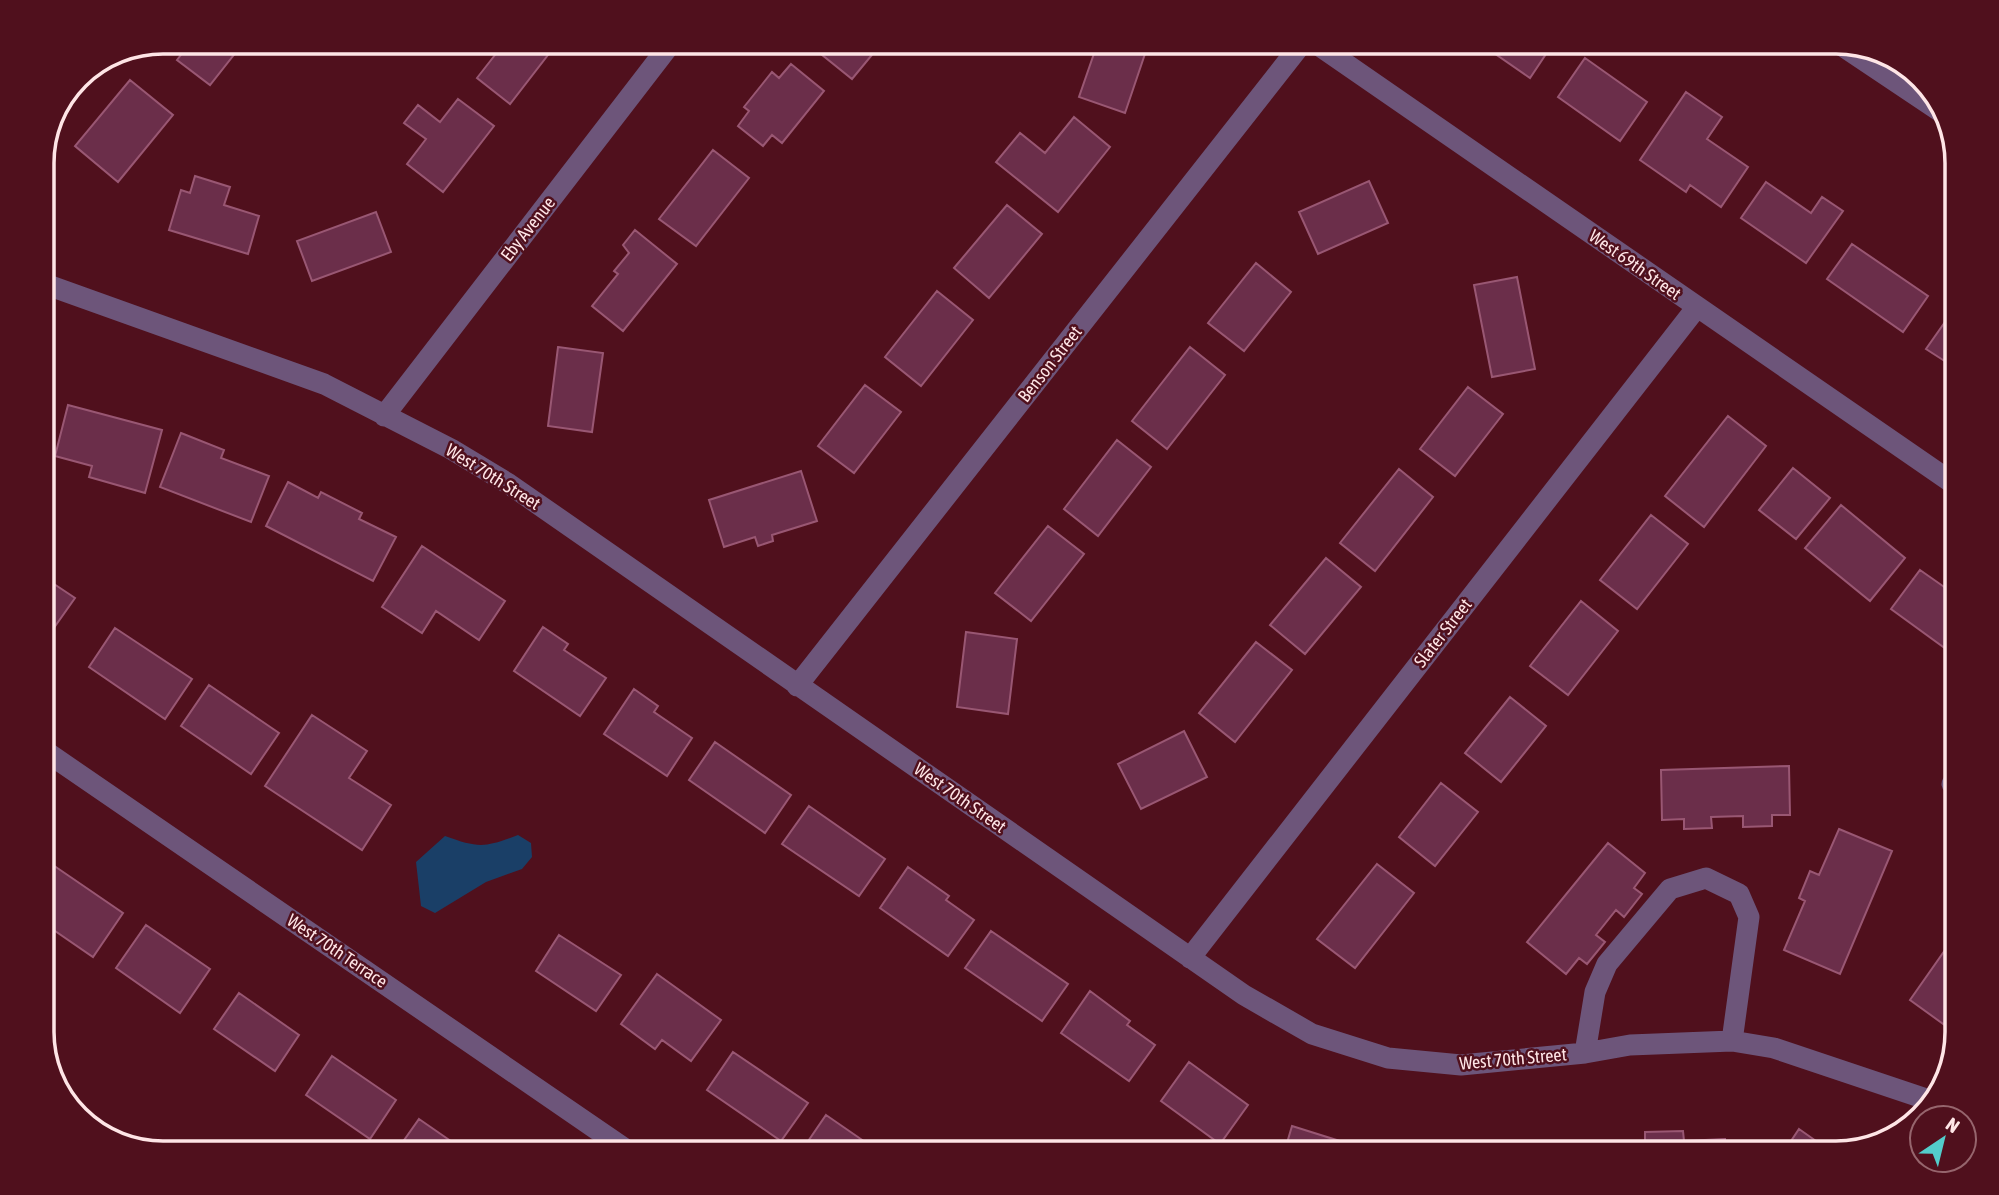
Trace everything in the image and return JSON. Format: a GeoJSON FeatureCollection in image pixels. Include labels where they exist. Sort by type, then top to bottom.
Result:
{"type":"FeatureCollection","features":[{"type":"Feature","properties":{"kind":"street","name":"Eby Avenue"},"geometry":{"type":"LineString","coordinates":[[384,416],[663,54]]}},
{"type":"Feature","properties":{"kind":"street","name":"Benson Street"},"geometry":{"type":"LineString","coordinates":[[797,685],[1294,54]]}},
{"type":"Feature","properties":{"kind":"street","name":"West 69th Street"},"geometry":{"type":"LineString","coordinates":[[1331,54],[1945,478]]}},
{"type":"Feature","properties":{"kind":"street"},"geometry":{"type":"LineString","coordinates":[[1859,57],[1925,101]]}},
{"type":"Feature","properties":{"kind":"street","name":"West 70th Street"},"geometry":{"type":"LineString","coordinates":[[54,287],[324,384],[451,449],[509,484],[1244,995],[1312,1034],[1388,1058],[1461,1065],[1585,1053],[1630,1045],[1732,1041],[1774,1048],[1922,1098]]}},
{"type":"Feature","properties":{"kind":"street","name":"Slater Street"},"geometry":{"type":"LineString","coordinates":[[1190,958],[1697,307]]}},
{"type":"Feature","properties":{"kind":"street","name":"West 70th Terrace"},"geometry":{"type":"LineString","coordinates":[[54,758],[613,1141]]}},
{"type":"Feature","properties":{"kind":"street"},"geometry":{"type":"LineString","coordinates":[[1585,1053],[1595,992],[1607,964],[1670,889],[1706,878],[1739,894],[1749,917],[1732,1041]]}},
{"type":"Feature","properties":{"kind":"water"},"geometry":{"type":"Polygon","coordinates":[[[518,835],[531,843],[532,857],[522,869],[486,882],[435,913],[421,906],[416,862],[445,836],[482,845],[518,835]]]}},
{"type":"Feature","properties":{"kind":"building"},"geometry":{"type":"Polygon","coordinates":[[[182,54],[235,54],[210,85],[177,60],[182,54]]]}},
{"type":"Feature","properties":{"kind":"building"},"geometry":{"type":"Polygon","coordinates":[[[496,54],[549,54],[510,104],[477,78],[496,54]]]}},
{"type":"Feature","properties":{"kind":"building"},"geometry":{"type":"Polygon","coordinates":[[[821,54],[873,54],[852,79],[821,54]]]}},
{"type":"Feature","properties":{"kind":"building"},"geometry":{"type":"Polygon","coordinates":[[[1094,54],[1145,54],[1125,113],[1079,97],[1094,54]]]}},
{"type":"Feature","properties":{"kind":"building"},"geometry":{"type":"Polygon","coordinates":[[[1495,54],[1546,54],[1530,78],[1495,54]]]}},
{"type":"Feature","properties":{"kind":"building"},"geometry":{"type":"Polygon","coordinates":[[[1585,58],[1647,102],[1620,141],[1558,97],[1585,58]]]}},
{"type":"Feature","properties":{"kind":"building"},"geometry":{"type":"Polygon","coordinates":[[[791,64],[824,91],[782,143],[772,135],[763,146],[738,126],[749,111],[744,107],[772,72],[779,78],[791,64]]]}},
{"type":"Feature","properties":{"kind":"building"},"geometry":{"type":"Polygon","coordinates":[[[130,80],[173,115],[118,182],[75,146],[130,80]]]}},
{"type":"Feature","properties":{"kind":"building"},"geometry":{"type":"Polygon","coordinates":[[[1686,92],[1722,117],[1707,139],[1748,167],[1721,207],[1690,185],[1686,192],[1640,160],[1686,92]]]}},
{"type":"Feature","properties":{"kind":"building"},"geometry":{"type":"Polygon","coordinates":[[[458,99],[494,126],[443,192],[407,164],[426,139],[404,123],[418,105],[440,122],[458,99]]]}},
{"type":"Feature","properties":{"kind":"building"},"geometry":{"type":"Polygon","coordinates":[[[1074,117],[1110,147],[1058,212],[996,162],[1020,133],[1045,153],[1074,117]]]}},
{"type":"Feature","properties":{"kind":"building"},"geometry":{"type":"Polygon","coordinates":[[[713,150],[749,178],[696,246],[659,219],[713,150]]]}},
{"type":"Feature","properties":{"kind":"building"},"geometry":{"type":"Polygon","coordinates":[[[195,176],[230,187],[224,205],[259,216],[248,254],[169,230],[181,190],[190,193],[195,176]]]}},
{"type":"Feature","properties":{"kind":"building"},"geometry":{"type":"Polygon","coordinates":[[[1369,181],[1388,223],[1318,254],[1299,212],[1369,181]]]}},
{"type":"Feature","properties":{"kind":"building"},"geometry":{"type":"Polygon","coordinates":[[[1766,182],[1811,213],[1822,197],[1843,211],[1806,263],[1741,218],[1766,182]]]}},
{"type":"Feature","properties":{"kind":"building"},"geometry":{"type":"Polygon","coordinates":[[[1007,205],[1042,234],[989,298],[954,268],[1007,205]]]}},
{"type":"Feature","properties":{"kind":"building"},"geometry":{"type":"Polygon","coordinates":[[[376,212],[391,252],[312,281],[297,241],[376,212]]]}},
{"type":"Feature","properties":{"kind":"building"},"geometry":{"type":"Polygon","coordinates":[[[635,230],[677,264],[623,331],[592,306],[618,274],[614,271],[629,253],[623,245],[635,230]]]}},
{"type":"Feature","properties":{"kind":"building"},"geometry":{"type":"Polygon","coordinates":[[[1852,244],[1928,296],[1903,332],[1827,279],[1852,244]]]}},
{"type":"Feature","properties":{"kind":"building"},"geometry":{"type":"Polygon","coordinates":[[[1256,263],[1291,292],[1244,351],[1208,323],[1256,263]]]}},
{"type":"Feature","properties":{"kind":"building"},"geometry":{"type":"Polygon","coordinates":[[[1517,277],[1535,369],[1492,377],[1474,285],[1517,277]]]}},
{"type":"Feature","properties":{"kind":"building"},"geometry":{"type":"Polygon","coordinates":[[[937,291],[973,320],[921,386],[885,357],[937,291]]]}},
{"type":"Feature","properties":{"kind":"building"},"geometry":{"type":"Polygon","coordinates":[[[1945,322],[1945,361],[1926,349],[1945,322]]]}},
{"type":"Feature","properties":{"kind":"building"},"geometry":{"type":"Polygon","coordinates":[[[558,347],[603,353],[592,432],[548,426],[558,347]]]}},
{"type":"Feature","properties":{"kind":"building"},"geometry":{"type":"Polygon","coordinates":[[[1190,347],[1225,375],[1167,449],[1132,421],[1190,347]]]}},
{"type":"Feature","properties":{"kind":"building"},"geometry":{"type":"Polygon","coordinates":[[[865,385],[901,412],[854,473],[818,446],[865,385]]]}},
{"type":"Feature","properties":{"kind":"building"},"geometry":{"type":"Polygon","coordinates":[[[1468,387],[1503,414],[1455,476],[1420,449],[1468,387]]]}},
{"type":"Feature","properties":{"kind":"building"},"geometry":{"type":"Polygon","coordinates":[[[68,405],[162,430],[145,493],[89,477],[92,466],[55,456],[68,405]]]}},
{"type":"Feature","properties":{"kind":"building"},"geometry":{"type":"Polygon","coordinates":[[[1728,416],[1766,446],[1704,527],[1665,496],[1728,416]]]}},
{"type":"Feature","properties":{"kind":"building"},"geometry":{"type":"Polygon","coordinates":[[[181,433],[224,450],[221,458],[269,476],[251,522],[160,487],[181,433]]]}},
{"type":"Feature","properties":{"kind":"building"},"geometry":{"type":"Polygon","coordinates":[[[1117,440],[1151,467],[1098,536],[1064,509],[1117,440]]]}},
{"type":"Feature","properties":{"kind":"building"},"geometry":{"type":"Polygon","coordinates":[[[1793,468],[1830,498],[1796,539],[1759,510],[1793,468]]]}},
{"type":"Feature","properties":{"kind":"building"},"geometry":{"type":"Polygon","coordinates":[[[1399,469],[1433,497],[1375,571],[1340,543],[1399,469]]]}},
{"type":"Feature","properties":{"kind":"building"},"geometry":{"type":"Polygon","coordinates":[[[801,471],[817,521],[772,535],[773,541],[758,546],[755,537],[724,547],[709,500],[801,471]]]}},
{"type":"Feature","properties":{"kind":"building"},"geometry":{"type":"Polygon","coordinates":[[[288,482],[318,498],[321,492],[362,513],[359,519],[396,537],[373,581],[266,526],[288,482]]]}},
{"type":"Feature","properties":{"kind":"building"},"geometry":{"type":"Polygon","coordinates":[[[1841,505],[1905,558],[1870,601],[1805,548],[1841,505]]]}},
{"type":"Feature","properties":{"kind":"building"},"geometry":{"type":"Polygon","coordinates":[[[1651,515],[1688,544],[1637,609],[1600,580],[1651,515]]]}},
{"type":"Feature","properties":{"kind":"building"},"geometry":{"type":"Polygon","coordinates":[[[1048,526],[1084,554],[1031,621],[995,593],[1048,526]]]}},
{"type":"Feature","properties":{"kind":"building"},"geometry":{"type":"Polygon","coordinates":[[[422,546],[505,601],[479,640],[436,611],[422,633],[382,607],[422,546]]]}},
{"type":"Feature","properties":{"kind":"building"},"geometry":{"type":"Polygon","coordinates":[[[1326,558],[1361,587],[1305,654],[1270,625],[1326,558]]]}},
{"type":"Feature","properties":{"kind":"building"},"geometry":{"type":"Polygon","coordinates":[[[1920,570],[1945,588],[1945,648],[1891,609],[1920,570]]]}},
{"type":"Feature","properties":{"kind":"building"},"geometry":{"type":"Polygon","coordinates":[[[54,584],[75,598],[54,628],[54,584]]]}},
{"type":"Feature","properties":{"kind":"building"},"geometry":{"type":"Polygon","coordinates":[[[1581,601],[1618,631],[1568,695],[1530,666],[1581,601]]]}},
{"type":"Feature","properties":{"kind":"building"},"geometry":{"type":"Polygon","coordinates":[[[543,627],[568,644],[564,650],[606,678],[580,716],[514,671],[543,627]]]}},
{"type":"Feature","properties":{"kind":"building"},"geometry":{"type":"Polygon","coordinates":[[[115,628],[192,679],[165,719],[89,667],[115,628]]]}},
{"type":"Feature","properties":{"kind":"building"},"geometry":{"type":"Polygon","coordinates":[[[966,632],[1017,639],[1008,714],[957,707],[966,632]]]}},
{"type":"Feature","properties":{"kind":"building"},"geometry":{"type":"Polygon","coordinates":[[[1256,642],[1292,670],[1235,742],[1199,713],[1256,642]]]}},
{"type":"Feature","properties":{"kind":"building"},"geometry":{"type":"Polygon","coordinates":[[[209,685],[279,733],[251,774],[181,726],[209,685]]]}},
{"type":"Feature","properties":{"kind":"building"},"geometry":{"type":"Polygon","coordinates":[[[634,689],[658,706],[654,712],[692,738],[667,776],[604,734],[634,689]]]}},
{"type":"Feature","properties":{"kind":"building"},"geometry":{"type":"Polygon","coordinates":[[[1510,697],[1546,726],[1501,782],[1465,753],[1510,697]]]}},
{"type":"Feature","properties":{"kind":"building"},"geometry":{"type":"Polygon","coordinates":[[[312,715],[367,751],[349,778],[391,805],[362,850],[265,786],[312,715]]]}},
{"type":"Feature","properties":{"kind":"building"},"geometry":{"type":"Polygon","coordinates":[[[1184,731],[1207,777],[1141,809],[1118,764],[1184,731]]]}},
{"type":"Feature","properties":{"kind":"building"},"geometry":{"type":"Polygon","coordinates":[[[715,742],[791,795],[765,833],[689,780],[715,742]]]}},
{"type":"Feature","properties":{"kind":"building"},"geometry":{"type":"Polygon","coordinates":[[[1789,766],[1790,815],[1772,815],[1772,826],[1743,827],[1743,816],[1711,817],[1712,828],[1684,829],[1684,819],[1662,820],[1661,770],[1789,766]]]}},
{"type":"Feature","properties":{"kind":"building"},"geometry":{"type":"Polygon","coordinates":[[[1441,783],[1478,812],[1435,866],[1399,837],[1441,783]]]}},
{"type":"Feature","properties":{"kind":"building"},"geometry":{"type":"Polygon","coordinates":[[[809,806],[885,859],[859,896],[782,844],[809,806]]]}},
{"type":"Feature","properties":{"kind":"building"},"geometry":{"type":"Polygon","coordinates":[[[1839,829],[1892,851],[1840,974],[1784,950],[1805,901],[1799,898],[1810,871],[1819,875],[1839,829]]]}},
{"type":"Feature","properties":{"kind":"building"},"geometry":{"type":"Polygon","coordinates":[[[1608,843],[1645,873],[1634,888],[1642,894],[1624,917],[1616,910],[1596,935],[1605,942],[1587,964],[1579,958],[1566,974],[1527,942],[1608,843]]]}},
{"type":"Feature","properties":{"kind":"building"},"geometry":{"type":"Polygon","coordinates":[[[1377,864],[1414,893],[1355,968],[1317,939],[1377,864]]]}},
{"type":"Feature","properties":{"kind":"building"},"geometry":{"type":"Polygon","coordinates":[[[54,866],[123,913],[93,957],[54,930],[54,866]]]}},
{"type":"Feature","properties":{"kind":"building"},"geometry":{"type":"Polygon","coordinates":[[[908,867],[949,896],[946,900],[974,920],[948,956],[880,908],[908,867]]]}},
{"type":"Feature","properties":{"kind":"building"},"geometry":{"type":"Polygon","coordinates":[[[146,925],[210,969],[180,1013],[116,968],[146,925]]]}},
{"type":"Feature","properties":{"kind":"building"},"geometry":{"type":"Polygon","coordinates":[[[991,931],[1068,984],[1042,1021],[965,968],[991,931]]]}},
{"type":"Feature","properties":{"kind":"building"},"geometry":{"type":"Polygon","coordinates":[[[559,935],[621,975],[596,1011],[536,971],[559,935]]]}},
{"type":"Feature","properties":{"kind":"building"},"geometry":{"type":"Polygon","coordinates":[[[1945,950],[1945,1025],[1910,1000],[1945,950]]]}},
{"type":"Feature","properties":{"kind":"building"},"geometry":{"type":"Polygon","coordinates":[[[657,974],[721,1020],[691,1061],[662,1040],[655,1049],[621,1024],[657,974]]]}},
{"type":"Feature","properties":{"kind":"building"},"geometry":{"type":"Polygon","coordinates":[[[1090,991],[1130,1021],[1127,1025],[1155,1045],[1129,1081],[1061,1033],[1090,991]]]}},
{"type":"Feature","properties":{"kind":"building"},"geometry":{"type":"Polygon","coordinates":[[[239,993],[299,1035],[275,1071],[214,1029],[239,993]]]}},
{"type":"Feature","properties":{"kind":"building"},"geometry":{"type":"Polygon","coordinates":[[[733,1052],[808,1103],[781,1141],[707,1090],[733,1052]]]}},
{"type":"Feature","properties":{"kind":"building"},"geometry":{"type":"Polygon","coordinates":[[[332,1056],[396,1100],[370,1139],[306,1095],[332,1056]]]}},
{"type":"Feature","properties":{"kind":"building"},"geometry":{"type":"Polygon","coordinates":[[[1189,1062],[1248,1105],[1222,1141],[1216,1141],[1161,1101],[1189,1062]]]}},
{"type":"Feature","properties":{"kind":"building"},"geometry":{"type":"Polygon","coordinates":[[[826,1115],[864,1141],[808,1141],[826,1115]]]}},
{"type":"Feature","properties":{"kind":"building"},"geometry":{"type":"Polygon","coordinates":[[[419,1119],[451,1141],[403,1141],[419,1119]]]}},
{"type":"Feature","properties":{"kind":"building"},"geometry":{"type":"Polygon","coordinates":[[[1292,1126],[1340,1141],[1288,1141],[1292,1126]]]}},
{"type":"Feature","properties":{"kind":"building"},"geometry":{"type":"Polygon","coordinates":[[[1799,1129],[1816,1141],[1791,1141],[1799,1129]]]}},
{"type":"Feature","properties":{"kind":"building"},"geometry":{"type":"Polygon","coordinates":[[[1683,1131],[1684,1141],[1645,1141],[1645,1132],[1683,1131]]]}},
{"type":"Feature","properties":{"kind":"building"},"geometry":{"type":"Polygon","coordinates":[[[1725,1139],[1725,1141],[1684,1141],[1725,1139]]]}}]}
